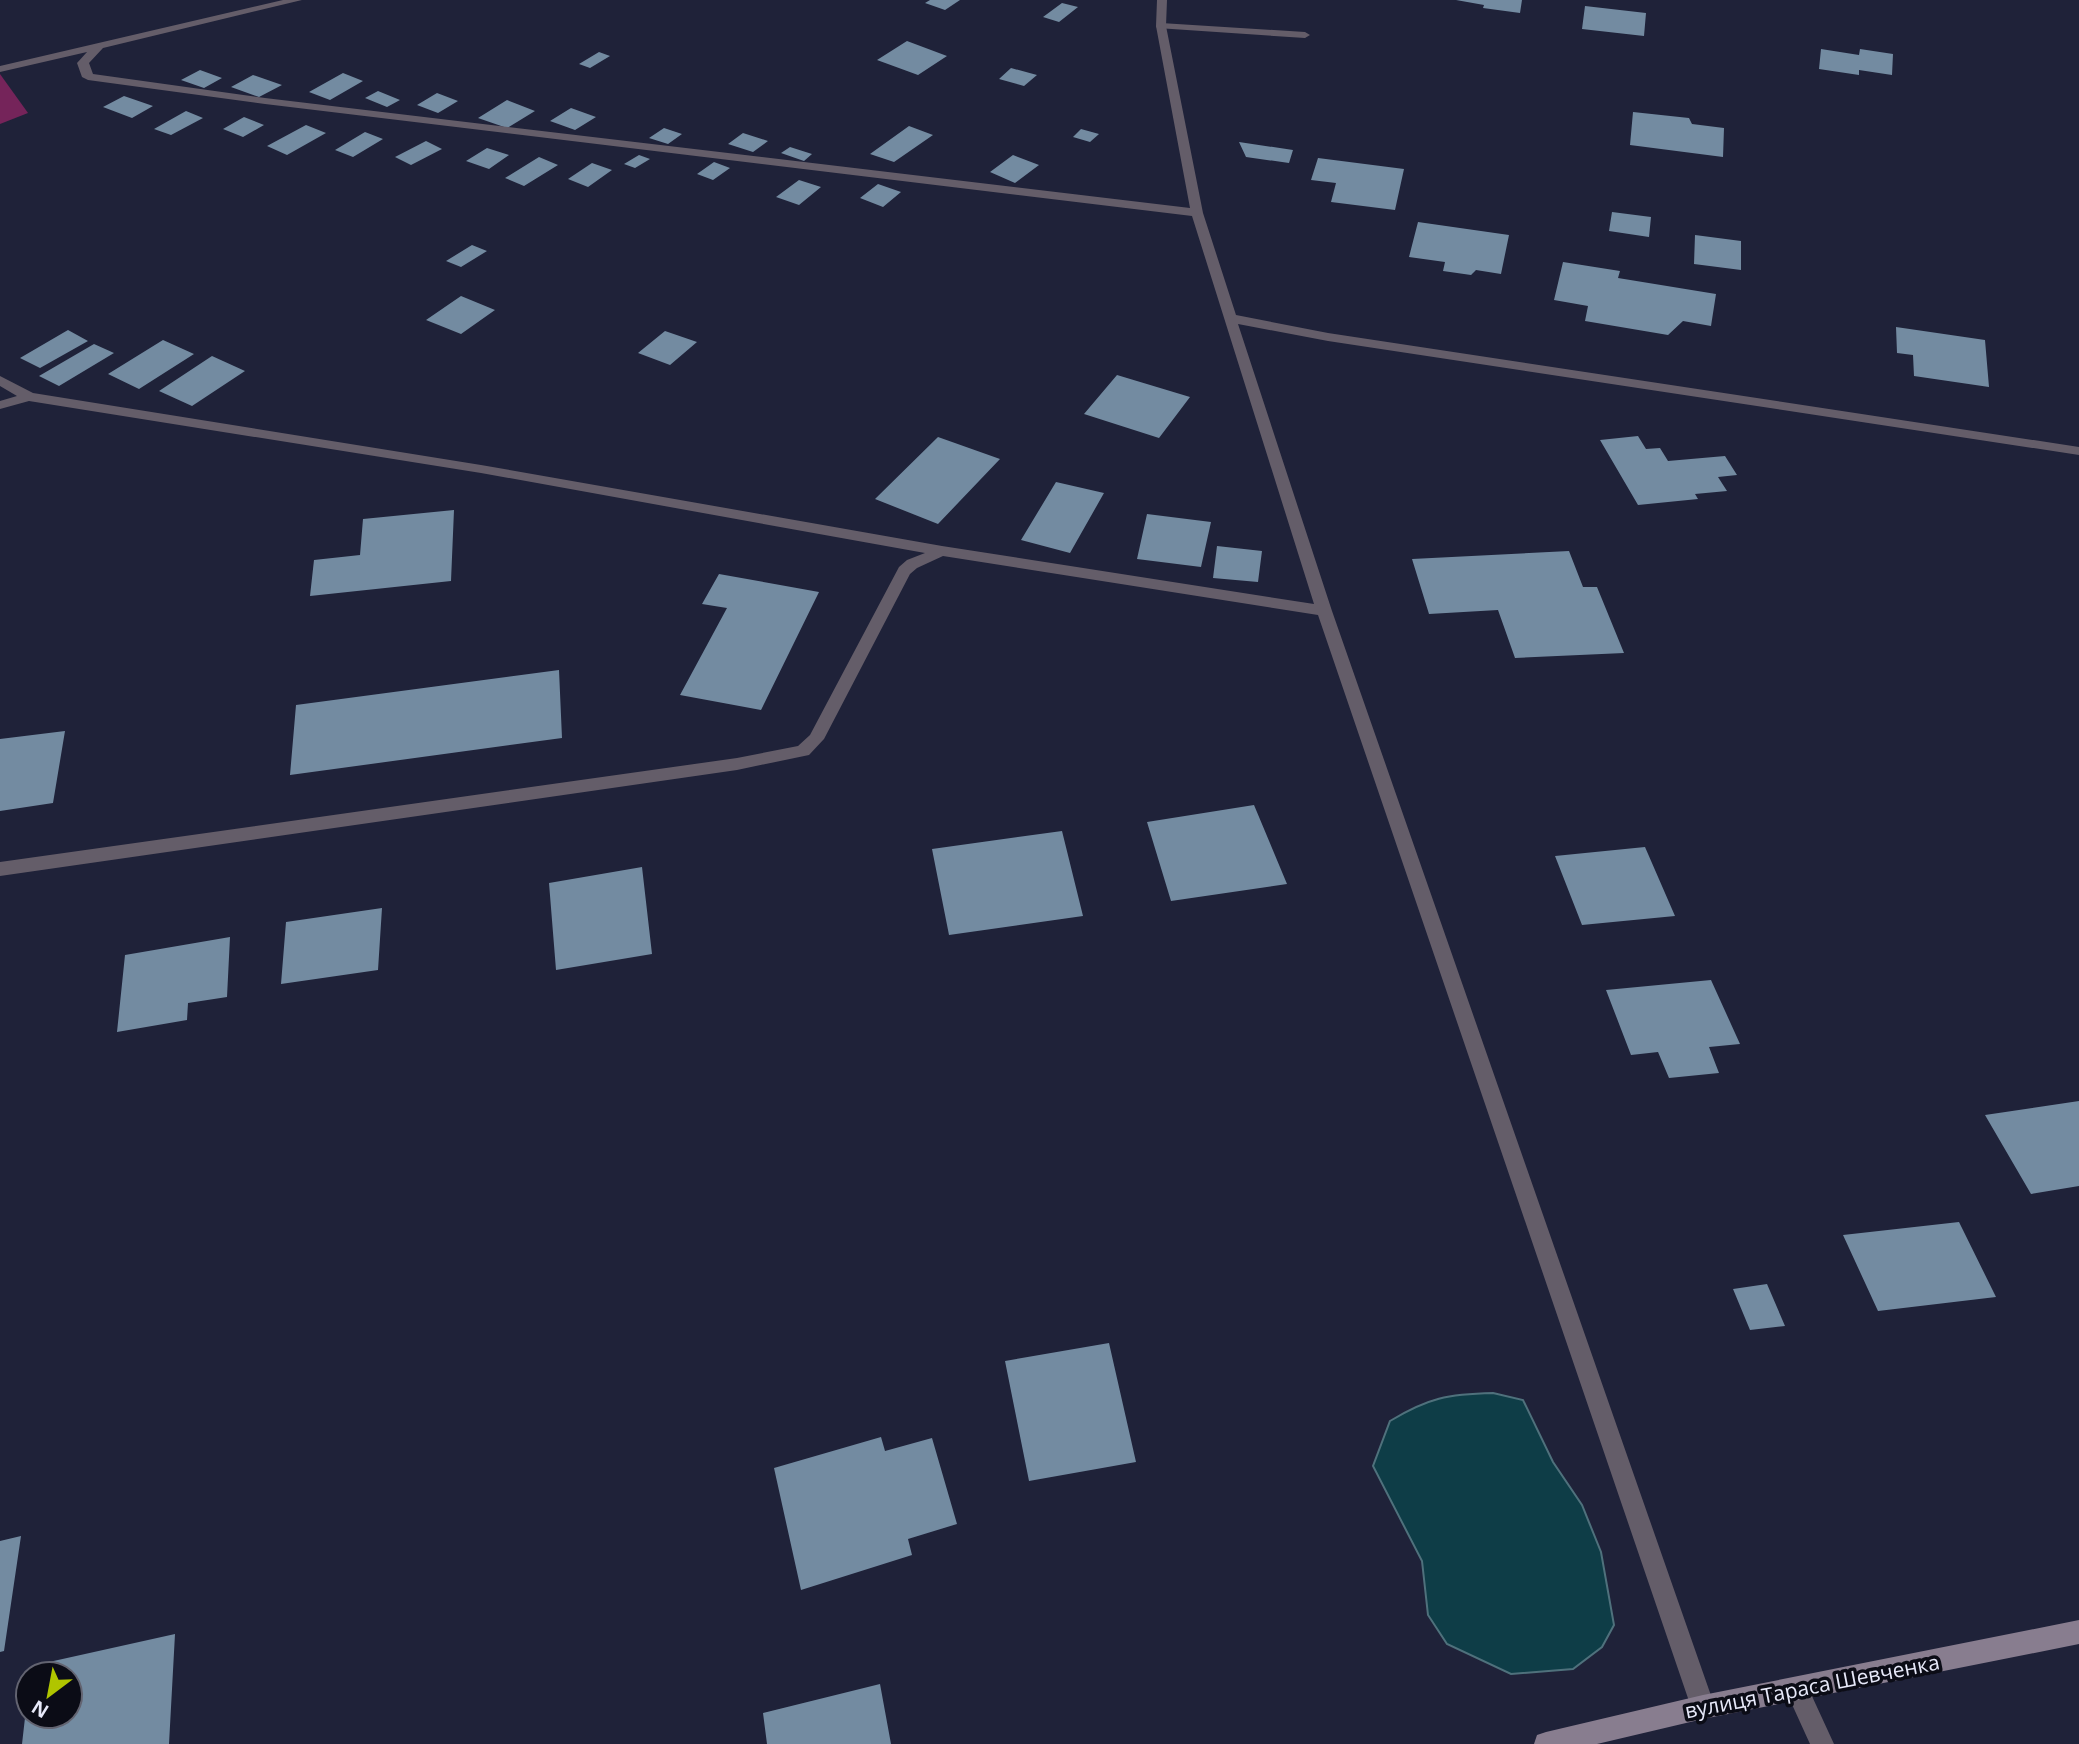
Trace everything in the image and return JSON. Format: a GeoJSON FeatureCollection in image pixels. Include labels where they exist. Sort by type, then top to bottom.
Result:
{"type":"FeatureCollection","features":[{"type":"Feature","properties":{"kind":"street"},"geometry":{"type":"LineString","coordinates":[[0,69],[298,0]]}},
{"type":"Feature","properties":{"kind":"street"},"geometry":{"type":"LineString","coordinates":[[1162,0],[1161,26],[1197,213],[1230,318],[1324,611],[1703,1707]]}},
{"type":"Feature","properties":{"kind":"street"},"geometry":{"type":"LineString","coordinates":[[1161,26],[1305,35]]}},
{"type":"Feature","properties":{"kind":"street"},"geometry":{"type":"LineString","coordinates":[[99,46],[83,63],[88,77],[279,103],[1197,213]]}},
{"type":"Feature","properties":{"kind":"street"},"geometry":{"type":"LineString","coordinates":[[1230,318],[1328,337],[2079,451]]}},
{"type":"Feature","properties":{"kind":"street"},"geometry":{"type":"LineString","coordinates":[[0,380],[29,397],[481,469],[942,551],[1324,611]]}},
{"type":"Feature","properties":{"kind":"street"},"geometry":{"type":"LineString","coordinates":[[0,405],[29,397]]}},
{"type":"Feature","properties":{"kind":"street"},"geometry":{"type":"LineString","coordinates":[[0,869],[737,764],[803,751],[816,740],[904,570],[942,551]]}},
{"type":"Feature","properties":{"kind":"street","name":"вулиця Тараса Шевченка"},"geometry":{"type":"LineString","coordinates":[[1546,1744],[1703,1707],[2079,1632]]}},
{"type":"Feature","properties":{"kind":"street"},"geometry":{"type":"LineString","coordinates":[[1797,1689],[1822,1744]]}},
{"type":"Feature","properties":{"kind":"shaded area"},"geometry":{"type":"Polygon","coordinates":[[[0,74],[28,113],[0,124],[0,74]]]}},
{"type":"Feature","properties":{"kind":"shaded area"},"geometry":{"type":"Polygon","coordinates":[[[1493,1393],[1523,1400],[1553,1462],[1582,1505],[1601,1552],[1614,1625],[1602,1647],[1573,1669],[1511,1674],[1447,1644],[1428,1615],[1422,1561],[1373,1466],[1390,1421],[1427,1402],[1493,1393]]]}},
{"type":"Feature","properties":{"kind":"building"},"geometry":{"type":"Polygon","coordinates":[[[930,0],[960,0],[945,10],[925,3],[930,0]]]}},
{"type":"Feature","properties":{"kind":"building"},"geometry":{"type":"Polygon","coordinates":[[[1456,0],[1522,0],[1520,13],[1483,8],[1484,5],[1456,0]]]}},
{"type":"Feature","properties":{"kind":"building"},"geometry":{"type":"Polygon","coordinates":[[[1062,3],[1078,7],[1059,22],[1043,17],[1062,3]]]}},
{"type":"Feature","properties":{"kind":"building"},"geometry":{"type":"Polygon","coordinates":[[[1585,6],[1646,13],[1644,36],[1582,29],[1585,6]]]}},
{"type":"Feature","properties":{"kind":"building"},"geometry":{"type":"Polygon","coordinates":[[[907,41],[947,56],[918,75],[877,60],[907,41]]]}},
{"type":"Feature","properties":{"kind":"building"},"geometry":{"type":"Polygon","coordinates":[[[1821,49],[1859,55],[1860,49],[1893,54],[1892,75],[1859,70],[1859,75],[1819,69],[1821,49]]]}},
{"type":"Feature","properties":{"kind":"building"},"geometry":{"type":"Polygon","coordinates":[[[599,52],[610,56],[590,68],[579,64],[599,52]]]}},
{"type":"Feature","properties":{"kind":"building"},"geometry":{"type":"Polygon","coordinates":[[[1011,68],[1037,75],[1024,86],[999,79],[1011,68]]]}},
{"type":"Feature","properties":{"kind":"building"},"geometry":{"type":"Polygon","coordinates":[[[200,70],[222,78],[204,88],[181,80],[200,70]]]}},
{"type":"Feature","properties":{"kind":"building"},"geometry":{"type":"Polygon","coordinates":[[[343,73],[363,81],[330,100],[309,92],[343,73]]]}},
{"type":"Feature","properties":{"kind":"building"},"geometry":{"type":"Polygon","coordinates":[[[253,75],[282,85],[259,97],[231,87],[253,75]]]}},
{"type":"Feature","properties":{"kind":"building"},"geometry":{"type":"Polygon","coordinates":[[[378,91],[400,100],[387,107],[365,98],[378,91]]]}},
{"type":"Feature","properties":{"kind":"building"},"geometry":{"type":"Polygon","coordinates":[[[437,93],[458,101],[438,113],[417,105],[437,93]]]}},
{"type":"Feature","properties":{"kind":"building"},"geometry":{"type":"Polygon","coordinates":[[[124,96],[153,106],[132,118],[103,107],[124,96]]]}},
{"type":"Feature","properties":{"kind":"building"},"geometry":{"type":"Polygon","coordinates":[[[507,100],[535,111],[507,128],[478,118],[507,100]]]}},
{"type":"Feature","properties":{"kind":"building"},"geometry":{"type":"Polygon","coordinates":[[[571,108],[596,117],[575,130],[550,121],[571,108]]]}},
{"type":"Feature","properties":{"kind":"building"},"geometry":{"type":"Polygon","coordinates":[[[186,111],[203,118],[171,135],[154,129],[186,111]]]}},
{"type":"Feature","properties":{"kind":"building"},"geometry":{"type":"Polygon","coordinates":[[[1633,112],[1689,118],[1692,124],[1724,128],[1723,157],[1630,145],[1633,112]]]}},
{"type":"Feature","properties":{"kind":"building"},"geometry":{"type":"Polygon","coordinates":[[[244,117],[264,125],[243,137],[223,129],[244,117]]]}},
{"type":"Feature","properties":{"kind":"building"},"geometry":{"type":"Polygon","coordinates":[[[306,125],[326,133],[287,155],[267,146],[306,125]]]}},
{"type":"Feature","properties":{"kind":"building"},"geometry":{"type":"Polygon","coordinates":[[[909,126],[933,135],[894,162],[870,154],[909,126]]]}},
{"type":"Feature","properties":{"kind":"building"},"geometry":{"type":"Polygon","coordinates":[[[664,128],[682,134],[668,144],[649,138],[664,128]]]}},
{"type":"Feature","properties":{"kind":"building"},"geometry":{"type":"Polygon","coordinates":[[[1081,129],[1099,134],[1090,142],[1073,137],[1081,129]]]}},
{"type":"Feature","properties":{"kind":"building"},"geometry":{"type":"Polygon","coordinates":[[[365,132],[383,139],[353,157],[335,150],[365,132]]]}},
{"type":"Feature","properties":{"kind":"building"},"geometry":{"type":"Polygon","coordinates":[[[743,133],[768,141],[753,152],[728,144],[743,133]]]}},
{"type":"Feature","properties":{"kind":"building"},"geometry":{"type":"Polygon","coordinates":[[[426,141],[442,149],[411,165],[395,157],[426,141]]]}},
{"type":"Feature","properties":{"kind":"building"},"geometry":{"type":"Polygon","coordinates":[[[1239,142],[1293,150],[1289,163],[1246,157],[1239,142]]]}},
{"type":"Feature","properties":{"kind":"building"},"geometry":{"type":"Polygon","coordinates":[[[790,147],[812,154],[804,161],[781,153],[790,147]]]}},
{"type":"Feature","properties":{"kind":"building"},"geometry":{"type":"Polygon","coordinates":[[[487,148],[509,155],[489,169],[466,161],[487,148]]]}},
{"type":"Feature","properties":{"kind":"building"},"geometry":{"type":"Polygon","coordinates":[[[639,155],[650,159],[635,168],[624,164],[639,155]]]}},
{"type":"Feature","properties":{"kind":"building"},"geometry":{"type":"Polygon","coordinates":[[[1013,155],[1039,165],[1015,183],[990,172],[1013,155]]]}},
{"type":"Feature","properties":{"kind":"building"},"geometry":{"type":"Polygon","coordinates":[[[539,157],[558,165],[524,186],[505,178],[539,157]]]}},
{"type":"Feature","properties":{"kind":"building"},"geometry":{"type":"Polygon","coordinates":[[[1318,158],[1404,169],[1395,210],[1331,202],[1336,183],[1311,180],[1318,158]]]}},
{"type":"Feature","properties":{"kind":"building"},"geometry":{"type":"Polygon","coordinates":[[[714,162],[730,168],[713,180],[697,174],[714,162]]]}},
{"type":"Feature","properties":{"kind":"building"},"geometry":{"type":"Polygon","coordinates":[[[592,163],[612,170],[588,187],[568,179],[592,163]]]}},
{"type":"Feature","properties":{"kind":"building"},"geometry":{"type":"Polygon","coordinates":[[[799,180],[821,187],[799,205],[776,197],[799,180]]]}},
{"type":"Feature","properties":{"kind":"building"},"geometry":{"type":"Polygon","coordinates":[[[878,184],[901,192],[883,207],[860,198],[878,184]]]}},
{"type":"Feature","properties":{"kind":"building"},"geometry":{"type":"Polygon","coordinates":[[[1612,212],[1651,217],[1649,237],[1609,231],[1612,212]]]}},
{"type":"Feature","properties":{"kind":"building"},"geometry":{"type":"Polygon","coordinates":[[[1418,222],[1509,235],[1501,274],[1476,270],[1471,275],[1443,271],[1445,262],[1409,257],[1418,222]]]}},
{"type":"Feature","properties":{"kind":"building"},"geometry":{"type":"Polygon","coordinates":[[[1695,235],[1741,241],[1741,270],[1694,264],[1695,235]]]}},
{"type":"Feature","properties":{"kind":"building"},"geometry":{"type":"Polygon","coordinates":[[[472,245],[487,251],[461,267],[446,261],[472,245]]]}},
{"type":"Feature","properties":{"kind":"building"},"geometry":{"type":"Polygon","coordinates":[[[1563,262],[1620,271],[1618,278],[1716,294],[1711,326],[1683,321],[1668,335],[1585,321],[1588,306],[1554,300],[1563,262]]]}},
{"type":"Feature","properties":{"kind":"building"},"geometry":{"type":"Polygon","coordinates":[[[461,296],[495,310],[461,334],[426,320],[461,296]]]}},
{"type":"Feature","properties":{"kind":"building"},"geometry":{"type":"Polygon","coordinates":[[[1896,327],[1985,340],[1989,387],[1914,376],[1913,355],[1897,353],[1896,327]]]}},
{"type":"Feature","properties":{"kind":"building"},"geometry":{"type":"Polygon","coordinates":[[[68,330],[88,341],[40,368],[20,358],[68,330]]]}},
{"type":"Feature","properties":{"kind":"building"},"geometry":{"type":"Polygon","coordinates":[[[665,331],[697,342],[670,365],[638,353],[665,331]]]}},
{"type":"Feature","properties":{"kind":"building"},"geometry":{"type":"Polygon","coordinates":[[[163,340],[194,354],[139,389],[108,374],[163,340]]]}},
{"type":"Feature","properties":{"kind":"building"},"geometry":{"type":"Polygon","coordinates":[[[94,344],[114,353],[59,386],[39,376],[94,344]]]}},
{"type":"Feature","properties":{"kind":"building"},"geometry":{"type":"Polygon","coordinates":[[[212,356],[245,371],[192,406],[159,391],[212,356]]]}},
{"type":"Feature","properties":{"kind":"building"},"geometry":{"type":"Polygon","coordinates":[[[1117,375],[1190,397],[1159,438],[1084,414],[1117,375]]]}},
{"type":"Feature","properties":{"kind":"building"},"geometry":{"type":"Polygon","coordinates":[[[1638,436],[1646,449],[1660,448],[1668,461],[1725,456],[1737,475],[1718,477],[1727,491],[1695,494],[1698,499],[1638,505],[1600,440],[1638,436]]]}},
{"type":"Feature","properties":{"kind":"building"},"geometry":{"type":"Polygon","coordinates":[[[938,437],[1000,459],[938,524],[875,499],[938,437]]]}},
{"type":"Feature","properties":{"kind":"building"},"geometry":{"type":"Polygon","coordinates":[[[1056,482],[1104,493],[1070,553],[1021,540],[1056,482]]]}},
{"type":"Feature","properties":{"kind":"building"},"geometry":{"type":"Polygon","coordinates":[[[454,510],[451,581],[310,596],[314,560],[360,555],[363,519],[454,510]]]}},
{"type":"Feature","properties":{"kind":"building"},"geometry":{"type":"Polygon","coordinates":[[[1147,514],[1211,522],[1201,567],[1137,559],[1147,514]]]}},
{"type":"Feature","properties":{"kind":"building"},"geometry":{"type":"Polygon","coordinates":[[[1217,546],[1262,551],[1258,582],[1213,578],[1217,546]]]}},
{"type":"Feature","properties":{"kind":"building"},"geometry":{"type":"Polygon","coordinates":[[[1569,551],[1583,587],[1597,587],[1624,653],[1515,658],[1498,610],[1429,614],[1412,559],[1569,551]]]}},
{"type":"Feature","properties":{"kind":"building"},"geometry":{"type":"Polygon","coordinates":[[[719,574],[819,592],[761,710],[680,695],[727,608],[702,604],[719,574]]]}},
{"type":"Feature","properties":{"kind":"building"},"geometry":{"type":"Polygon","coordinates":[[[559,670],[562,738],[290,775],[296,705],[559,670]]]}},
{"type":"Feature","properties":{"kind":"building"},"geometry":{"type":"Polygon","coordinates":[[[65,731],[53,803],[0,811],[0,739],[65,731]]]}},
{"type":"Feature","properties":{"kind":"building"},"geometry":{"type":"Polygon","coordinates":[[[1254,805],[1287,884],[1171,901],[1147,822],[1254,805]]]}},
{"type":"Feature","properties":{"kind":"building"},"geometry":{"type":"Polygon","coordinates":[[[1062,831],[1083,916],[949,935],[932,849],[1062,831]]]}},
{"type":"Feature","properties":{"kind":"building"},"geometry":{"type":"Polygon","coordinates":[[[1645,847],[1675,916],[1582,925],[1555,856],[1645,847]]]}},
{"type":"Feature","properties":{"kind":"building"},"geometry":{"type":"Polygon","coordinates":[[[642,867],[652,954],[556,970],[549,883],[642,867]]]}},
{"type":"Feature","properties":{"kind":"building"},"geometry":{"type":"Polygon","coordinates":[[[382,908],[378,970],[281,984],[286,922],[382,908]]]}},
{"type":"Feature","properties":{"kind":"building"},"geometry":{"type":"Polygon","coordinates":[[[230,937],[227,997],[188,1003],[187,1020],[117,1032],[125,955],[230,937]]]}},
{"type":"Feature","properties":{"kind":"building"},"geometry":{"type":"Polygon","coordinates":[[[1711,980],[1740,1044],[1709,1047],[1719,1073],[1669,1078],[1658,1052],[1631,1055],[1606,990],[1711,980]]]}},
{"type":"Feature","properties":{"kind":"building"},"geometry":{"type":"Polygon","coordinates":[[[2079,1101],[2079,1186],[2031,1194],[1985,1115],[2079,1101]]]}},
{"type":"Feature","properties":{"kind":"building"},"geometry":{"type":"Polygon","coordinates":[[[1959,1222],[1996,1297],[1878,1311],[1843,1235],[1959,1222]]]}},
{"type":"Feature","properties":{"kind":"building"},"geometry":{"type":"Polygon","coordinates":[[[1767,1284],[1785,1326],[1750,1330],[1733,1289],[1767,1284]]]}},
{"type":"Feature","properties":{"kind":"building"},"geometry":{"type":"Polygon","coordinates":[[[1109,1343],[1136,1462],[1029,1481],[1005,1361],[1109,1343]]]}},
{"type":"Feature","properties":{"kind":"building"},"geometry":{"type":"Polygon","coordinates":[[[881,1437],[885,1451],[932,1438],[957,1524],[908,1539],[912,1555],[801,1590],[774,1468],[881,1437]]]}},
{"type":"Feature","properties":{"kind":"building"},"geometry":{"type":"Polygon","coordinates":[[[21,1536],[4,1651],[0,1652],[0,1541],[21,1536]]]}},
{"type":"Feature","properties":{"kind":"building"},"geometry":{"type":"Polygon","coordinates":[[[175,1634],[169,1744],[22,1744],[24,1730],[84,1730],[84,1660],[58,1660],[175,1634]]]}},
{"type":"Feature","properties":{"kind":"building"},"geometry":{"type":"Polygon","coordinates":[[[880,1684],[891,1744],[767,1744],[763,1713],[880,1684]]]}}]}
